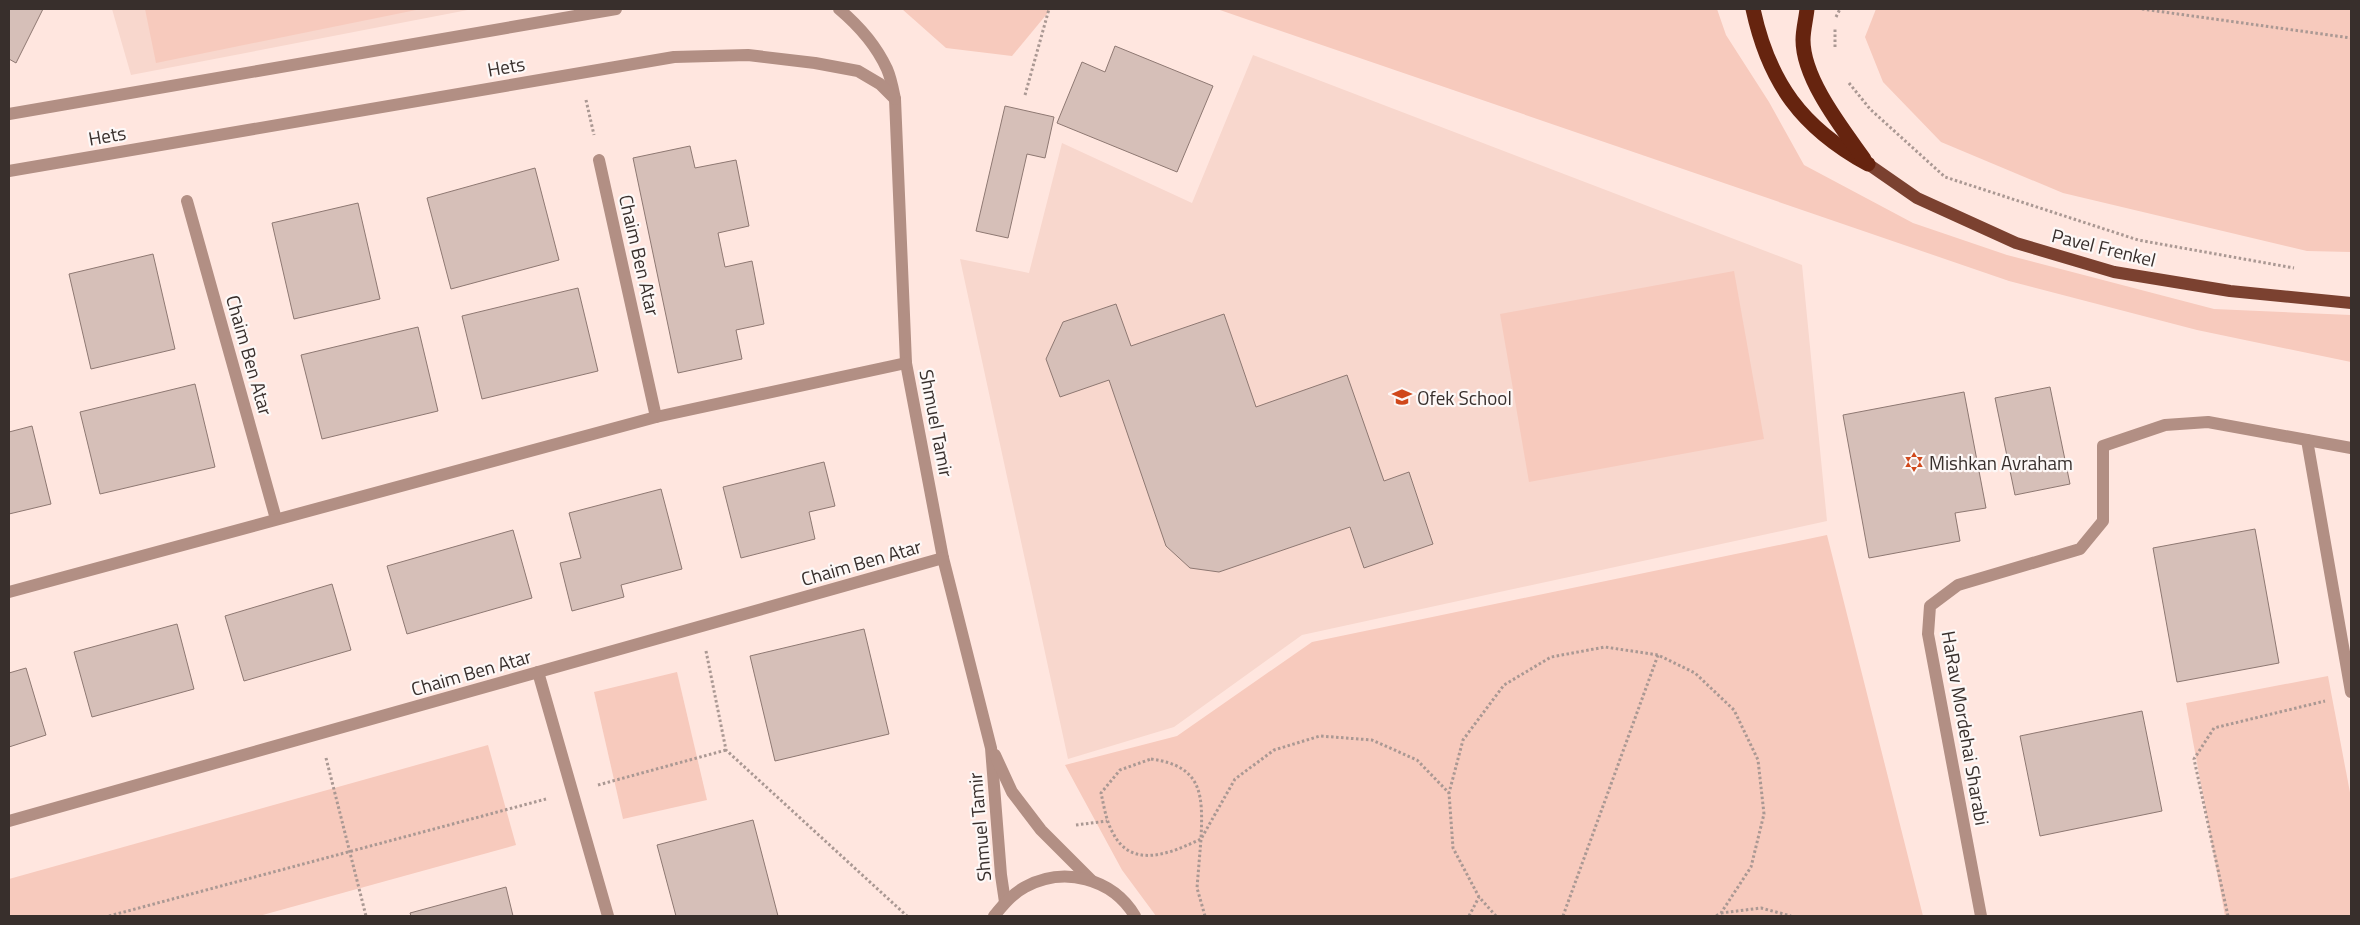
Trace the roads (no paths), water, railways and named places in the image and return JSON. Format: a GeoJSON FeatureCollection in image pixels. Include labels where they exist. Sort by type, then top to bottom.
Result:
{"type":"FeatureCollection","features":[{"type":"Feature","properties":{"kind":"highway"},"geometry":{"type":"LineString","coordinates":[[1753,9],[1771,68],[1785,93],[1805,117],[1825,136],[1868,164]]}},
{"type":"Feature","properties":{"kind":"highway"},"geometry":{"type":"LineString","coordinates":[[1807,9],[1803,41],[1815,84],[1832,116],[1868,164]]}},
{"type":"Feature","properties":{"kind":"main road","name":"Pavel Frenkel"},"geometry":{"type":"LineString","coordinates":[[1868,164],[1918,198],[2016,243],[2114,272],[2230,291],[2351,303]]}},
{"type":"Feature","properties":{"kind":"street","name":"Hets"},"geometry":{"type":"LineString","coordinates":[[9,114],[616,9]]}},
{"type":"Feature","properties":{"kind":"street"},"geometry":{"type":"LineString","coordinates":[[839,9],[857,24],[880,56],[888,69],[895,99]]}},
{"type":"Feature","properties":{"kind":"street","name":"Hets"},"geometry":{"type":"LineString","coordinates":[[9,171],[674,57],[748,55],[815,63],[858,71],[880,84],[895,99]]}},
{"type":"Feature","properties":{"kind":"street","name":"Shmuel Tamir"},"geometry":{"type":"LineString","coordinates":[[895,99],[906,363],[943,558],[991,748],[1001,875],[1005,902]]}},
{"type":"Feature","properties":{"kind":"street","name":"Chaim Ben Atar"},"geometry":{"type":"LineString","coordinates":[[599,160],[656,416]]}},
{"type":"Feature","properties":{"kind":"street","name":"Chaim Ben Atar"},"geometry":{"type":"LineString","coordinates":[[187,201],[276,519]]}},
{"type":"Feature","properties":{"kind":"street"},"geometry":{"type":"LineString","coordinates":[[9,592],[656,416],[906,363]]}},
{"type":"Feature","properties":{"kind":"street","name":"HaRav Mordehai Sharabi"},"geometry":{"type":"LineString","coordinates":[[1981,916],[1928,634],[1930,606],[1958,585],[2080,549],[2103,520],[2103,446],[2166,425],[2208,422],[2351,448]]}},
{"type":"Feature","properties":{"kind":"street"},"geometry":{"type":"LineString","coordinates":[[2307,440],[2351,692]]}},
{"type":"Feature","properties":{"kind":"street","name":"Chaim Ben Atar"},"geometry":{"type":"LineString","coordinates":[[9,821],[943,558]]}},
{"type":"Feature","properties":{"kind":"street"},"geometry":{"type":"LineString","coordinates":[[538,672],[608,916]]}},
{"type":"Feature","properties":{"kind":"street","name":"Shmuel Tamir"},"geometry":{"type":"LineString","coordinates":[[991,748],[1012,792],[1035,822],[1091,880]]}},
{"type":"Feature","properties":{"kind":"street"},"geometry":{"type":"LineString","coordinates":[[994,916],[1005,902],[1024,888],[1045,879],[1068,876],[1091,880],[1111,890],[1129,905],[1135,916]]}},
{"type":"Feature","properties":{"kind":"place","name":"Ofek School"},"geometry":{"type":"Point","coordinates":[1402,397]}},
{"type":"Feature","properties":{"kind":"place","name":"Mishkan Avraham"},"geometry":{"type":"Point","coordinates":[1914,462]}}]}
